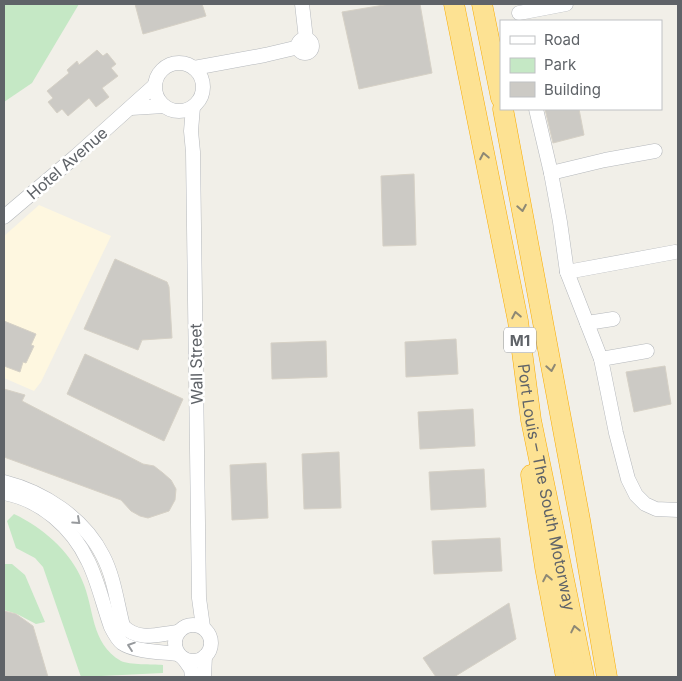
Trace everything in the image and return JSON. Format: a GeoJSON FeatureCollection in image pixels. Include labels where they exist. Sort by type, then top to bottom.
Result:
{"type":"FeatureCollection","features":[{"type":"Feature","properties":{"kind":"highway","name":"Port Louis – The South Motorway"},"geometry":{"type":"LineString","coordinates":[[454,4],[518,321],[531,420],[584,677]]}},
{"type":"Feature","properties":{"kind":"highway"},"geometry":{"type":"LineString","coordinates":[[482,4],[500,93]]}},
{"type":"Feature","properties":{"kind":"highway","name":"Port Louis – The South Motorway"},"geometry":{"type":"LineString","coordinates":[[503,110],[580,520],[607,677]]}},
{"type":"Feature","properties":{"kind":"highway"},"geometry":{"type":"LineString","coordinates":[[531,420],[531,479],[545,567],[566,677]]}},
{"type":"Feature","properties":{"kind":"highway"},"geometry":{"type":"LineString","coordinates":[[580,520],[605,604],[621,677]]}},
{"type":"Feature","properties":{"kind":"street"},"geometry":{"type":"LineString","coordinates":[[194,68],[265,55],[303,43],[302,4]]}},
{"type":"Feature","properties":{"kind":"street"},"geometry":{"type":"LineString","coordinates":[[519,13],[566,4]]}},
{"type":"Feature","properties":{"kind":"street"},"geometry":{"type":"LineString","coordinates":[[180,62],[194,68],[199,74],[203,88],[202,95],[193,107],[178,111],[171,110],[158,100],[154,86],[160,71],[172,63],[180,62]]}},
{"type":"Feature","properties":{"kind":"street"},"geometry":{"type":"LineString","coordinates":[[203,88],[221,63]]}},
{"type":"Feature","properties":{"kind":"street","name":"Hotel Avenue"},"geometry":{"type":"LineString","coordinates":[[4,217],[154,86]]}},
{"type":"Feature","properties":{"kind":"street"},"geometry":{"type":"LineString","coordinates":[[131,108],[164,106]]}},
{"type":"Feature","properties":{"kind":"street","name":"Wall Street"},"geometry":{"type":"LineString","coordinates":[[193,107],[191,131],[193,152],[198,598],[203,627]]}},
{"type":"Feature","properties":{"kind":"street"},"geometry":{"type":"LineString","coordinates":[[536,110],[551,173],[560,222],[566,272],[601,359],[628,479],[636,495],[645,504],[656,509],[678,510]]}},
{"type":"Feature","properties":{"kind":"street","name":"Wall Street"},"geometry":{"type":"LineString","coordinates":[[178,111],[191,131]]}},
{"type":"Feature","properties":{"kind":"street"},"geometry":{"type":"LineString","coordinates":[[551,173],[605,160],[655,151]]}},
{"type":"Feature","properties":{"kind":"street"},"geometry":{"type":"LineString","coordinates":[[566,272],[675,252]]}},
{"type":"Feature","properties":{"kind":"street"},"geometry":{"type":"LineString","coordinates":[[587,323],[613,319]]}},
{"type":"Feature","properties":{"kind":"street"},"geometry":{"type":"LineString","coordinates":[[601,359],[647,351]]}},
{"type":"Feature","properties":{"kind":"street"},"geometry":{"type":"LineString","coordinates":[[4,482],[41,496],[69,514],[88,532],[103,556],[109,570],[123,626],[128,631],[136,636],[148,636],[182,629],[192,624],[203,627],[212,641],[211,647],[205,656],[204,677]]}},
{"type":"Feature","properties":{"kind":"street"},"geometry":{"type":"LineString","coordinates":[[4,493],[21,498],[54,516],[73,536],[89,561],[110,626],[122,643],[132,648],[181,656],[195,661],[205,656]]}},
{"type":"Feature","properties":{"kind":"street","name":"Wall Street"},"geometry":{"type":"LineString","coordinates":[[182,629],[198,598]]}},
{"type":"Feature","properties":{"kind":"street"},"geometry":{"type":"LineString","coordinates":[[182,629],[175,643],[181,656],[191,669],[192,677]]}},
{"type":"Feature","properties":{"kind":"shaded area"},"geometry":{"type":"Polygon","coordinates":[[[39,205],[111,236],[41,382],[34,391],[4,378],[4,236],[39,205]]]}},
{"type":"Feature","properties":{"kind":"green space"},"geometry":{"type":"Polygon","coordinates":[[[4,4],[79,4],[32,83],[4,102],[4,4]]]}},
{"type":"Feature","properties":{"kind":"green space"},"geometry":{"type":"Polygon","coordinates":[[[14,514],[45,533],[63,550],[77,569],[86,591],[98,635],[111,654],[125,662],[163,665],[163,673],[81,677],[43,567],[35,558],[16,548],[7,521],[14,514]]]}},
{"type":"Feature","properties":{"kind":"green space"},"geometry":{"type":"Polygon","coordinates":[[[4,564],[12,564],[25,575],[45,622],[36,624],[17,614],[4,610],[4,564]]]}},
{"type":"Feature","properties":{"kind":"building"},"geometry":{"type":"Polygon","coordinates":[[[135,4],[202,4],[206,16],[143,34],[135,4]]]}},
{"type":"Feature","properties":{"kind":"building"},"geometry":{"type":"Polygon","coordinates":[[[390,4],[420,4],[432,73],[359,89],[342,12],[390,4]]]}},
{"type":"Feature","properties":{"kind":"building"},"geometry":{"type":"Polygon","coordinates":[[[97,50],[103,56],[107,53],[116,64],[111,68],[118,76],[102,88],[109,97],[96,107],[89,98],[68,116],[62,109],[57,113],[48,102],[53,98],[47,91],[69,73],[67,70],[77,61],[79,65],[97,50]]]}},
{"type":"Feature","properties":{"kind":"building"},"geometry":{"type":"Polygon","coordinates":[[[545,110],[579,110],[584,135],[553,143],[545,110]]]}},
{"type":"Feature","properties":{"kind":"building"},"geometry":{"type":"Polygon","coordinates":[[[414,174],[416,245],[383,246],[381,176],[414,174]]]}},
{"type":"Feature","properties":{"kind":"building"},"geometry":{"type":"Polygon","coordinates":[[[115,259],[167,282],[169,287],[172,338],[142,340],[138,350],[84,329],[115,259]]]}},
{"type":"Feature","properties":{"kind":"building"},"geometry":{"type":"Polygon","coordinates":[[[4,321],[36,334],[31,345],[34,346],[26,363],[23,362],[20,372],[4,366],[4,321]]]}},
{"type":"Feature","properties":{"kind":"building"},"geometry":{"type":"Polygon","coordinates":[[[456,339],[458,374],[406,377],[405,342],[456,339]]]}},
{"type":"Feature","properties":{"kind":"building"},"geometry":{"type":"Polygon","coordinates":[[[326,341],[327,377],[272,379],[271,343],[326,341]]]}},
{"type":"Feature","properties":{"kind":"building"},"geometry":{"type":"Polygon","coordinates":[[[85,354],[183,399],[164,441],[67,394],[85,354]]]}},
{"type":"Feature","properties":{"kind":"building"},"geometry":{"type":"Polygon","coordinates":[[[665,366],[671,404],[634,412],[626,372],[665,366]]]}},
{"type":"Feature","properties":{"kind":"building"},"geometry":{"type":"Polygon","coordinates":[[[4,389],[25,395],[22,401],[143,464],[154,466],[171,480],[176,489],[175,500],[169,511],[148,518],[140,516],[131,511],[121,500],[4,457],[4,389]]]}},
{"type":"Feature","properties":{"kind":"building"},"geometry":{"type":"Polygon","coordinates":[[[473,409],[475,446],[420,449],[418,412],[473,409]]]}},
{"type":"Feature","properties":{"kind":"building"},"geometry":{"type":"Polygon","coordinates":[[[339,452],[341,508],[304,509],[302,454],[339,452]]]}},
{"type":"Feature","properties":{"kind":"building"},"geometry":{"type":"Polygon","coordinates":[[[266,463],[268,518],[232,520],[230,465],[266,463]]]}},
{"type":"Feature","properties":{"kind":"building"},"geometry":{"type":"Polygon","coordinates":[[[484,469],[486,507],[431,510],[429,472],[484,469]]]}},
{"type":"Feature","properties":{"kind":"building"},"geometry":{"type":"Polygon","coordinates":[[[500,538],[502,571],[434,574],[432,541],[500,538]]]}},
{"type":"Feature","properties":{"kind":"building"},"geometry":{"type":"Polygon","coordinates":[[[509,603],[516,639],[454,677],[436,677],[423,658],[509,603]]]}},
{"type":"Feature","properties":{"kind":"building"},"geometry":{"type":"Polygon","coordinates":[[[4,611],[16,614],[33,626],[48,677],[4,677],[4,611]]]}}]}
